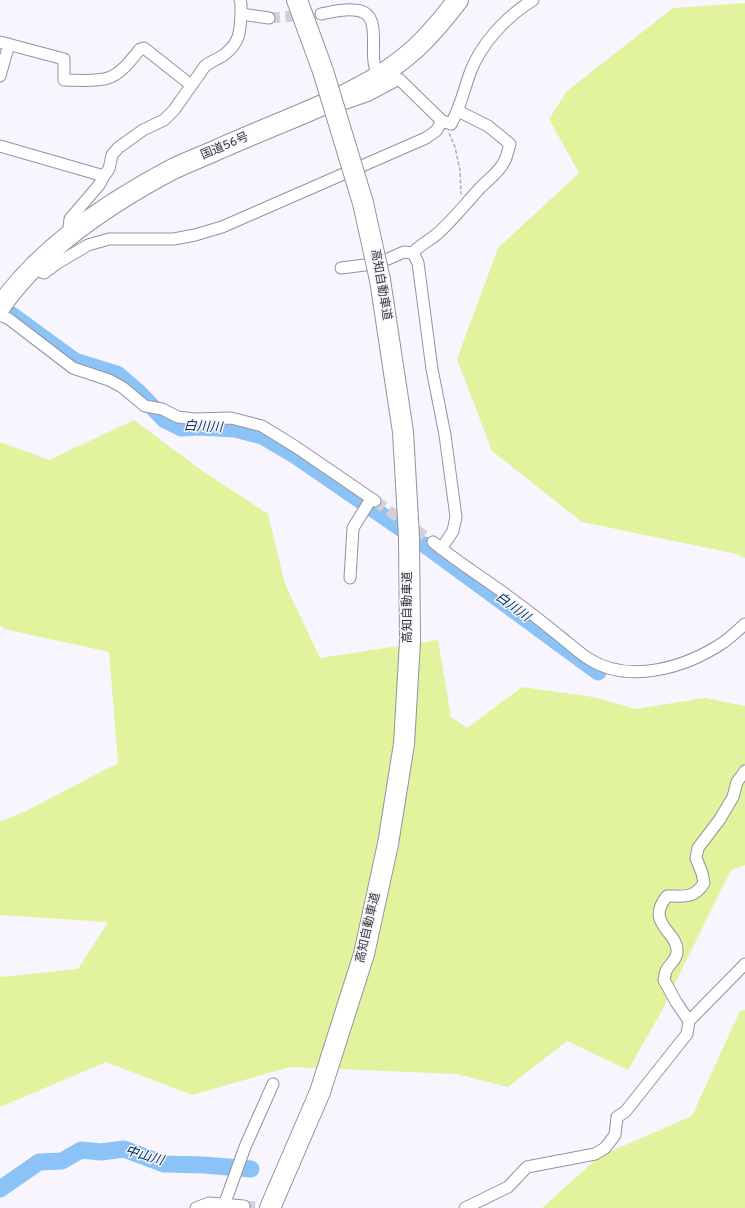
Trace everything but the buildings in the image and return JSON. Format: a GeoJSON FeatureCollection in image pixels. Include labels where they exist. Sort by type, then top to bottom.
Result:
{"type":"FeatureCollection","features":[{"type":"Feature","properties":{"kind":"highway","name":"高知自動車道"},"geometry":{"type":"LineString","coordinates":[[270,1208],[320,1092],[364,954],[388,844],[404,744],[410,641],[409,537],[403,432],[380,280],[363,203],[323,71],[297,0]]}},
{"type":"Feature","properties":{"kind":"highway","name":"国道56号"},"geometry":{"type":"LineString","coordinates":[[2,304],[33,268],[68,236],[116,202],[171,170],[344,95],[379,75],[415,48],[442,22],[458,0]]}},
{"type":"Feature","properties":{"kind":"street"},"geometry":{"type":"LineString","coordinates":[[68,236],[70,219],[99,185],[109,169],[112,156],[118,148],[143,130],[164,120],[174,110],[206,66],[224,55],[233,46],[239,37],[241,14],[240,0]]}},
{"type":"Feature","properties":{"kind":"street"},"geometry":{"type":"LineString","coordinates":[[33,268],[44,273],[88,245],[110,239],[174,239],[195,235],[222,227],[426,138],[458,112],[471,71],[483,48],[519,9],[533,0]]}},
{"type":"Feature","properties":{"kind":"street"},"geometry":{"type":"LineString","coordinates":[[321,14],[334,6],[363,12],[370,17],[373,29],[375,66],[379,75]]}},
{"type":"Feature","properties":{"kind":"street"},"geometry":{"type":"LineString","coordinates":[[241,14],[269,18]]}},
{"type":"Feature","properties":{"kind":"street"},"geometry":{"type":"LineString","coordinates":[[0,76],[4,43],[64,59],[64,80],[100,80],[110,78],[129,64],[140,49],[144,48],[191,85]]}},
{"type":"Feature","properties":{"kind":"street"},"geometry":{"type":"LineString","coordinates":[[311,110],[345,104],[369,95],[398,79],[446,122]]}},
{"type":"Feature","properties":{"kind":"street"},"geometry":{"type":"LineString","coordinates":[[413,253],[416,248],[429,241],[445,227],[480,187],[498,171],[505,162],[510,144],[488,126],[458,112]]}},
{"type":"Feature","properties":{"kind":"street"},"geometry":{"type":"LineString","coordinates":[[0,146],[104,176]]}},
{"type":"Feature","properties":{"kind":"street"},"geometry":{"type":"LineString","coordinates":[[341,268],[365,265],[388,259],[404,252],[413,253]]}},
{"type":"Feature","properties":{"kind":"street"},"geometry":{"type":"LineString","coordinates":[[413,253],[418,263],[432,369],[445,435],[456,516],[453,531],[437,545],[516,602],[589,659],[607,668],[627,672],[641,672],[659,669],[683,662],[724,642],[745,624]]}},
{"type":"Feature","properties":{"kind":"street"},"geometry":{"type":"LineString","coordinates":[[2,304],[9,319],[73,368],[109,380],[122,387],[145,406],[162,409],[178,418],[231,418],[262,426],[296,447],[373,500],[364,510],[353,528],[350,578]]}},
{"type":"Feature","properties":{"kind":"street"},"geometry":{"type":"LineString","coordinates":[[689,1021],[676,1002],[664,980],[666,970],[678,953],[677,946],[660,920],[660,907],[667,896],[692,895],[700,889],[704,883],[696,858],[698,848],[720,819],[733,797],[737,782],[745,771]]}},
{"type":"Feature","properties":{"kind":"street"},"geometry":{"type":"LineString","coordinates":[[465,1208],[508,1187],[527,1167],[595,1154],[605,1148],[615,1135],[617,1117],[626,1112],[687,1034],[689,1021],[745,964]]}},
{"type":"Feature","properties":{"kind":"street"},"geometry":{"type":"LineString","coordinates":[[224,1206],[245,1147],[273,1084]]}},
{"type":"Feature","properties":{"kind":"street"},"geometry":{"type":"LineString","coordinates":[[196,1208],[209,1203],[224,1206],[244,1206]]}},
{"type":"Feature","properties":{"kind":"path"},"geometry":{"type":"LineString","coordinates":[[446,122],[455,147],[460,170],[460,190],[464,206]]}},
{"type":"Feature","properties":{"kind":"green space"},"geometry":{"type":"Polygon","coordinates":[[[745,3],[745,558],[737,554],[582,522],[492,451],[457,359],[498,248],[579,173],[549,119],[567,91],[673,8],[745,3]]]}},
{"type":"Feature","properties":{"kind":"green space"},"geometry":{"type":"Polygon","coordinates":[[[134,420],[201,470],[268,514],[285,584],[320,658],[438,640],[451,717],[467,728],[522,687],[593,697],[635,709],[705,698],[745,706],[745,865],[731,870],[660,1014],[628,1070],[567,1041],[508,1087],[457,1074],[290,1067],[192,1095],[106,1062],[0,1107],[0,977],[78,969],[108,922],[0,915],[0,822],[26,811],[118,763],[109,652],[4,629],[0,625],[0,442],[49,460],[134,420]]]}},
{"type":"Feature","properties":{"kind":"green space"},"geometry":{"type":"Polygon","coordinates":[[[745,1010],[745,1208],[542,1208],[600,1156],[692,1116],[740,1011],[745,1010]]]}},
{"type":"Feature","properties":{"kind":"waterway","name":"白川川"},"geometry":{"type":"LineString","coordinates":[[12,315],[75,361],[117,374],[138,392],[165,420],[181,428],[198,427],[235,429],[262,436],[296,456],[402,529]]}},
{"type":"Feature","properties":{"kind":"waterway","name":"白川川"},"geometry":{"type":"LineString","coordinates":[[425,545],[598,672]]}},
{"type":"Feature","properties":{"kind":"waterway","name":"中山川"},"geometry":{"type":"LineString","coordinates":[[0,1189],[39,1162],[62,1161],[81,1150],[101,1152],[124,1149],[164,1164],[204,1165],[251,1169]]}},
{"type":"Feature","properties":{"kind":"tunnel"},"geometry":{"type":"LineString","coordinates":[[269,18],[321,14]]}},
{"type":"Feature","properties":{"kind":"tunnel"},"geometry":{"type":"LineString","coordinates":[[375,501],[433,542]]}},
{"type":"Feature","properties":{"kind":"tunnel"},"geometry":{"type":"LineString","coordinates":[[244,1206],[264,1208]]}}]}
